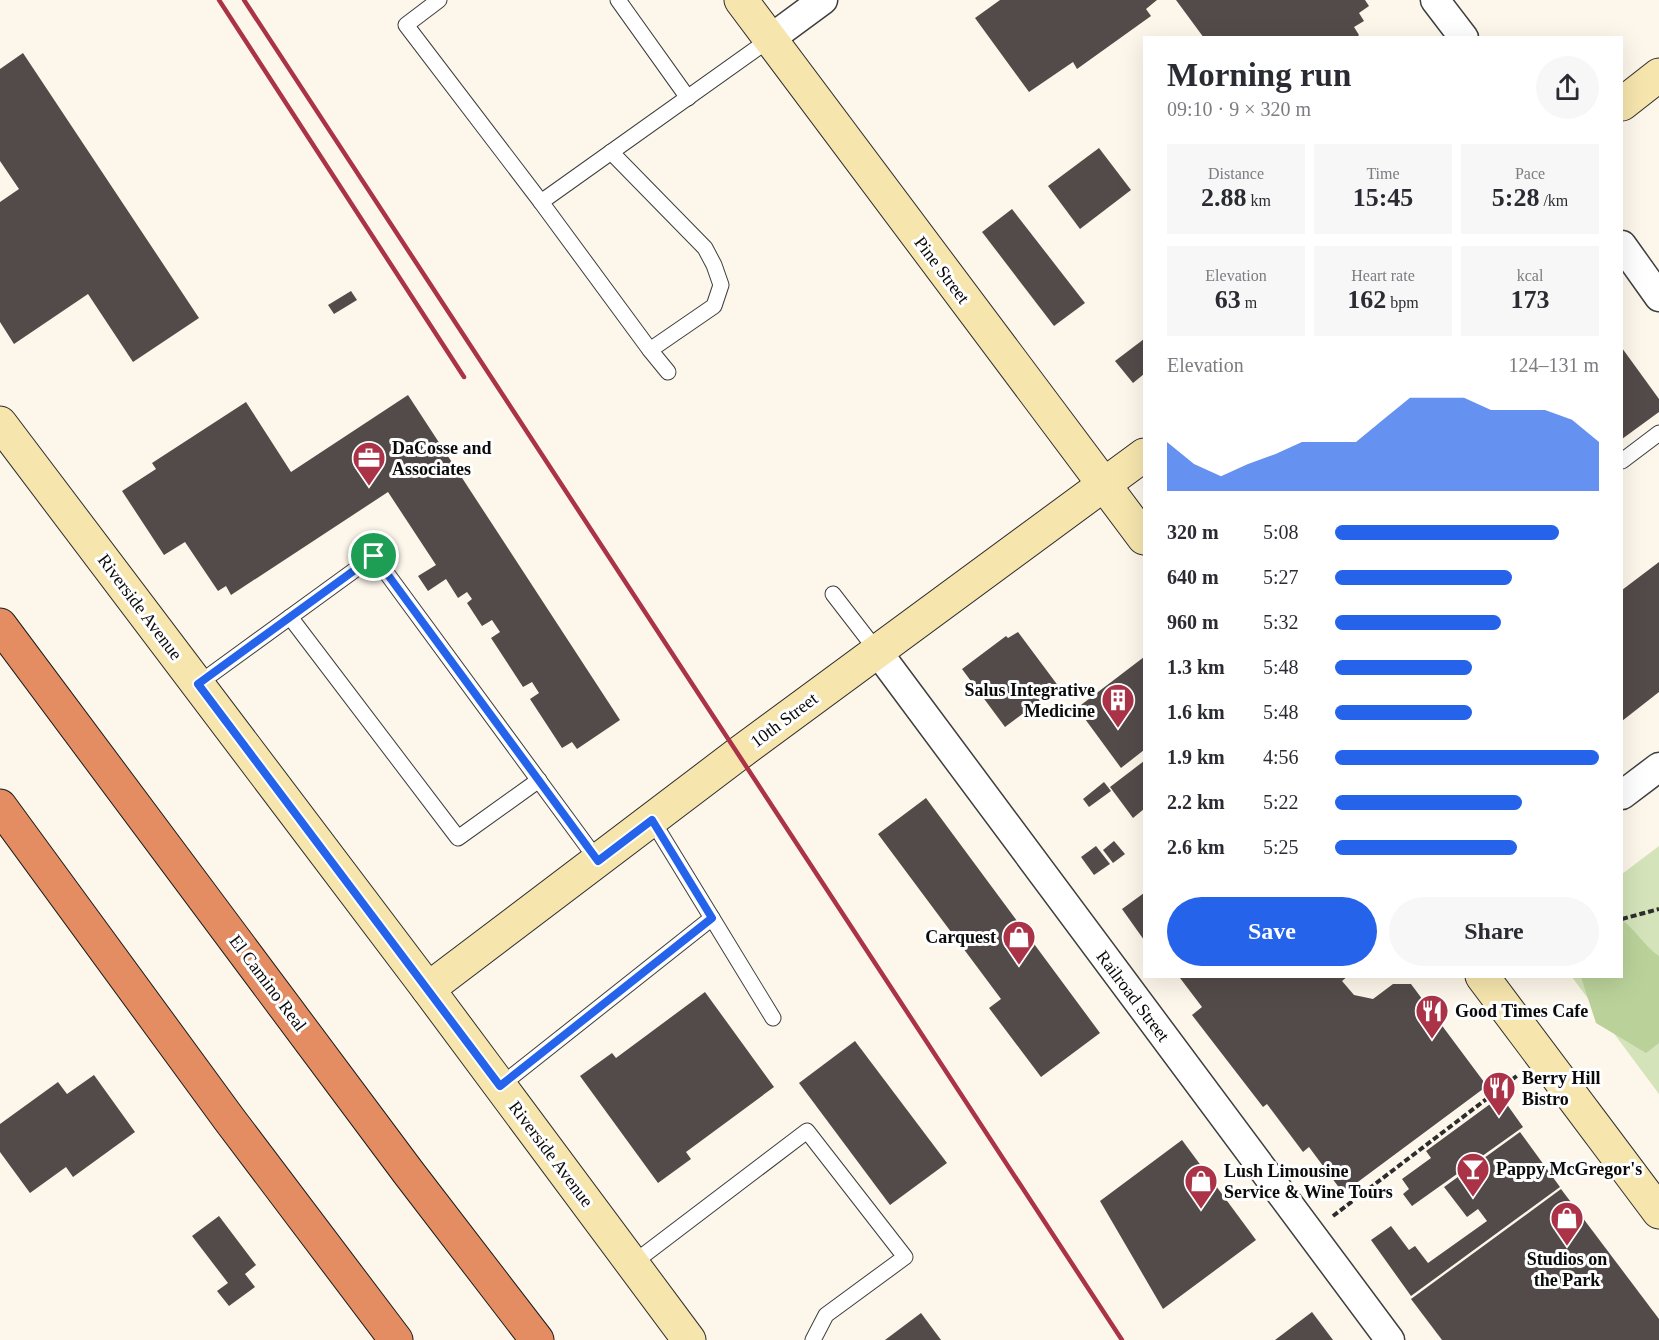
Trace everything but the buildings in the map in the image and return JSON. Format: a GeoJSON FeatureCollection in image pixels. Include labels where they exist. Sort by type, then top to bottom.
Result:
{"type":"FeatureCollection","features":[{"type":"Feature","properties":{"kind":"highway","name":"El Camino Real"},"geometry":{"type":"LineString","coordinates":[[0,625],[408,1172],[537,1340]]}},
{"type":"Feature","properties":{"kind":"highway"},"geometry":{"type":"LineString","coordinates":[[0,806],[229,1119],[396,1340]]}},
{"type":"Feature","properties":{"kind":"street","name":"Pine Street"},"geometry":{"type":"LineString","coordinates":[[741,0],[1143,537]]}},
{"type":"Feature","properties":{"kind":"street"},"geometry":{"type":"LineString","coordinates":[[770,39],[823,0]]}},
{"type":"Feature","properties":{"kind":"street"},"geometry":{"type":"LineString","coordinates":[[1435,0],[1462,36]]}},
{"type":"Feature","properties":{"kind":"street"},"geometry":{"type":"LineString","coordinates":[[1623,103],[1659,75]]}},
{"type":"Feature","properties":{"kind":"street"},"geometry":{"type":"LineString","coordinates":[[1623,246],[1659,297]]}},
{"type":"Feature","properties":{"kind":"street","name":"Riverside Avenue"},"geometry":{"type":"LineString","coordinates":[[0,423],[428,989],[689,1340]]}},
{"type":"Feature","properties":{"kind":"street","name":"10th Street"},"geometry":{"type":"LineString","coordinates":[[428,989],[877,651],[1143,456]]}},
{"type":"Feature","properties":{"kind":"street","name":"Railroad Street"},"geometry":{"type":"LineString","coordinates":[[877,651],[1390,1340]]}},
{"type":"Feature","properties":{"kind":"street"},"geometry":{"type":"LineString","coordinates":[[1623,794],[1659,768]]}},
{"type":"Feature","properties":{"kind":"street"},"geometry":{"type":"LineString","coordinates":[[1483,978],[1659,1212]]}},
{"type":"Feature","properties":{"kind":"lane"},"geometry":{"type":"LineString","coordinates":[[439,0],[406,25],[668,372]]}},
{"type":"Feature","properties":{"kind":"lane"},"geometry":{"type":"LineString","coordinates":[[618,0],[688,98]]}},
{"type":"Feature","properties":{"kind":"lane"},"geometry":{"type":"LineString","coordinates":[[541,202],[770,39]]}},
{"type":"Feature","properties":{"kind":"lane"},"geometry":{"type":"LineString","coordinates":[[611,152],[705,248],[721,285],[714,306],[650,350]]}},
{"type":"Feature","properties":{"kind":"lane"},"geometry":{"type":"LineString","coordinates":[[1623,460],[1659,433]]}},
{"type":"Feature","properties":{"kind":"lane"},"geometry":{"type":"LineString","coordinates":[[198,684],[374,556],[598,861]]}},
{"type":"Feature","properties":{"kind":"lane"},"geometry":{"type":"LineString","coordinates":[[833,594],[877,651]]}},
{"type":"Feature","properties":{"kind":"lane"},"geometry":{"type":"LineString","coordinates":[[290,617],[458,838],[539,780]]}},
{"type":"Feature","properties":{"kind":"lane"},"geometry":{"type":"LineString","coordinates":[[652,820],[773,1018]]}},
{"type":"Feature","properties":{"kind":"lane"},"geometry":{"type":"LineString","coordinates":[[500,1086],[712,918]]}},
{"type":"Feature","properties":{"kind":"lane"},"geometry":{"type":"LineString","coordinates":[[632,1264],[807,1131],[904,1257],[826,1315],[813,1340]]}},
{"type":"Feature","properties":{"kind":"path"},"geometry":{"type":"LineString","coordinates":[[1623,919],[1659,909]]}},
{"type":"Feature","properties":{"kind":"path"},"geometry":{"type":"LineString","coordinates":[[1310,1234],[1542,1057]]}},
{"type":"Feature","properties":{"kind":"green space"},"geometry":{"type":"Polygon","coordinates":[[[1659,846],[1659,1094],[1573,978],[1623,978],[1623,873],[1659,846]]]}},
{"type":"Feature","properties":{"kind":"green space"},"geometry":{"type":"Polygon","coordinates":[[[1623,921],[1659,956],[1659,1043],[1646,1053],[1596,1023],[1581,978],[1623,978],[1623,921]]]}},
{"type":"Feature","properties":{"kind":"railway"},"geometry":{"type":"LineString","coordinates":[[219,0],[464,377]]}},
{"type":"Feature","properties":{"kind":"railway"},"geometry":{"type":"LineString","coordinates":[[244,0],[1122,1340]]}},
{"type":"Feature","properties":{"kind":"place","name":"DaCosse and Associates"},"geometry":{"type":"Point","coordinates":[369,487]}},
{"type":"Feature","properties":{"kind":"place","name":"Salus Integrative Medicine"},"geometry":{"type":"Point","coordinates":[1118,729]}},
{"type":"Feature","properties":{"kind":"place","name":"Carquest"},"geometry":{"type":"Point","coordinates":[1019,966]}},
{"type":"Feature","properties":{"kind":"place","name":"Good Times Cafe"},"geometry":{"type":"Point","coordinates":[1432,1040]}},
{"type":"Feature","properties":{"kind":"place","name":"Berry Hill Bistro"},"geometry":{"type":"Point","coordinates":[1499,1117]}},
{"type":"Feature","properties":{"kind":"place","name":"Pappy McGregor's"},"geometry":{"type":"Point","coordinates":[1473,1198]}},
{"type":"Feature","properties":{"kind":"place","name":"Lush Limousine Service & Wine Tours"},"geometry":{"type":"Point","coordinates":[1201,1210]}},
{"type":"Feature","properties":{"kind":"place","name":"Studios on the Park"},"geometry":{"type":"Point","coordinates":[1567,1247]}},
{"type":"Feature","properties":{"kind":"route"},"geometry":{"type":"LineString","coordinates":[[374,556],[598,861],[652,820],[712,918],[500,1086],[198,684],[374,556]]}}]}
